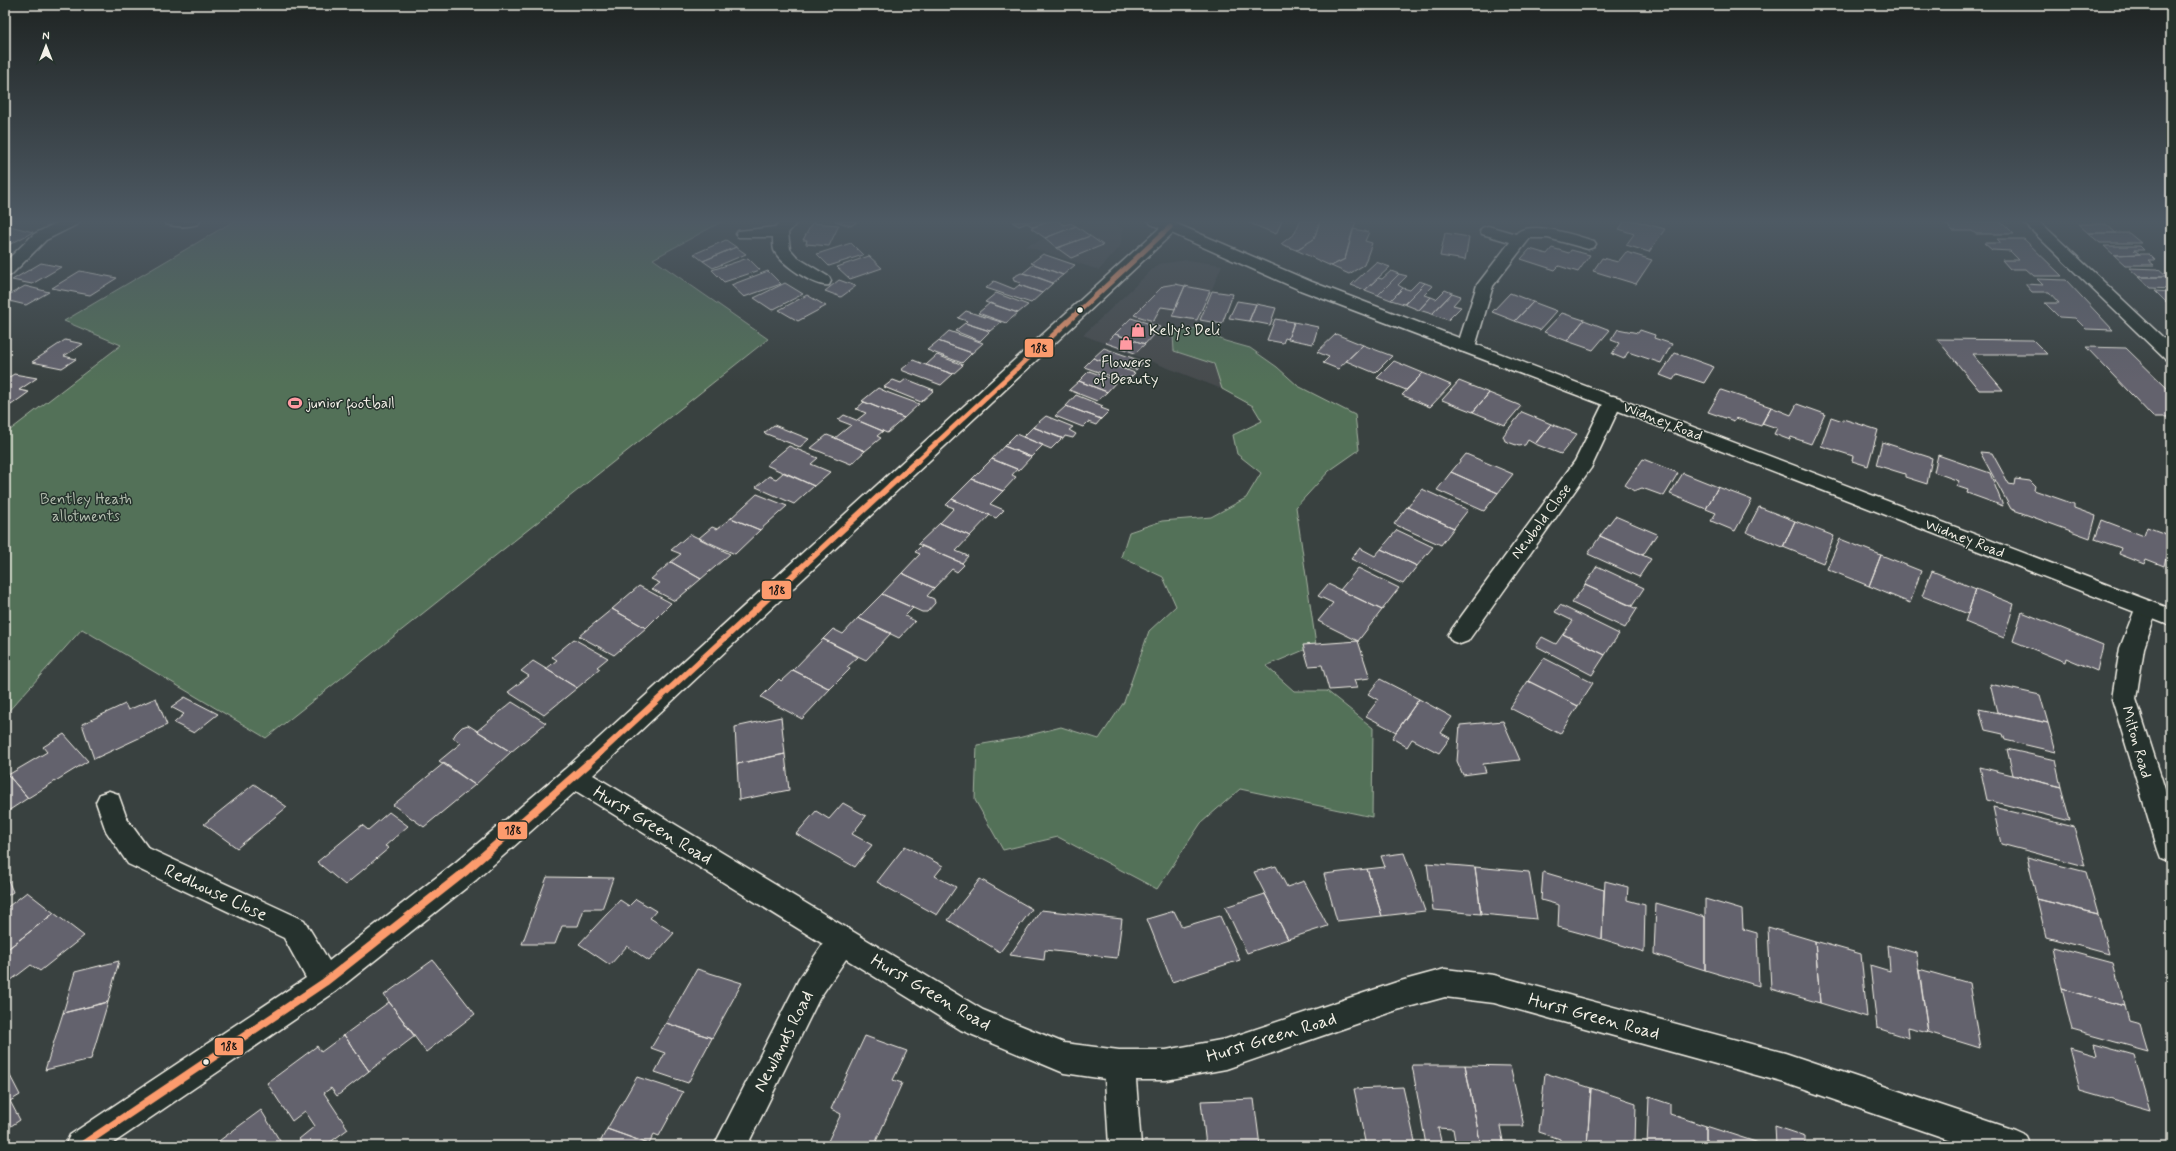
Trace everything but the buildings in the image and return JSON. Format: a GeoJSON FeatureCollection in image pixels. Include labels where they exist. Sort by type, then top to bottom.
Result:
{"type":"FeatureCollection","features":[{"type":"Feature","properties":{"kind":"street"},"geometry":{"type":"LineString","coordinates":[[813,275],[823,281]]}},
{"type":"Feature","properties":{"kind":"street"},"geometry":{"type":"LineString","coordinates":[[81,1146],[325,982],[466,871],[574,777],[1110,275]]}},
{"type":"Feature","properties":{"kind":"street","name":"Widney Road"},"geometry":{"type":"LineString","coordinates":[[1280,275],[1306,286],[1613,402],[2171,618]]}},
{"type":"Feature","properties":{"kind":"street"},"geometry":{"type":"LineString","coordinates":[[1466,347],[1485,285],[1493,275]]}},
{"type":"Feature","properties":{"kind":"street"},"geometry":{"type":"LineString","coordinates":[[2087,275],[2171,355]]}},
{"type":"Feature","properties":{"kind":"street","name":"Newbold Close"},"geometry":{"type":"LineString","coordinates":[[1460,635],[1519,550],[1584,464],[1613,402]]}},
{"type":"Feature","properties":{"kind":"street","name":"Milton Road"},"geometry":{"type":"LineString","coordinates":[[2146,609],[2132,648],[2124,699],[2171,850]]}},
{"type":"Feature","properties":{"kind":"street","name":"Hurst Green Road"},"geometry":{"type":"LineString","coordinates":[[574,777],[972,1020],[1064,1058],[1119,1064],[1166,1065],[1226,1054],[1397,996],[1445,983],[1494,989],[1785,1068],[2015,1146]]}},
{"type":"Feature","properties":{"kind":"street","name":"Redhouse Close"},"geometry":{"type":"LineString","coordinates":[[109,802],[115,823],[138,856],[294,928],[325,982]]}},
{"type":"Feature","properties":{"kind":"street","name":"Newlands Road"},"geometry":{"type":"LineString","coordinates":[[730,1146],[809,989],[842,940]]}},
{"type":"Feature","properties":{"kind":"street"},"geometry":{"type":"LineString","coordinates":[[1119,1064],[1126,1146]]}},
{"type":"Feature","properties":{"kind":"shaded area"},"geometry":{"type":"Polygon","coordinates":[[[1147,275],[1218,275],[1196,328],[1173,334],[1174,351],[1214,364],[1222,389],[1083,335],[1147,275]]]}},
{"type":"Feature","properties":{"kind":"green space","name":"Bentley Heath allotments"},"geometry":{"type":"Polygon","coordinates":[[[143,275],[676,275],[768,339],[266,738],[82,629],[5,715],[5,434],[121,345],[64,321],[143,275]]]}},
{"type":"Feature","properties":{"kind":"green space"},"geometry":{"type":"Polygon","coordinates":[[[1196,328],[1225,341],[1250,348],[1277,367],[1298,386],[1355,415],[1359,450],[1329,471],[1296,507],[1316,645],[1266,666],[1294,691],[1327,691],[1373,728],[1372,817],[1240,789],[1201,823],[1157,889],[1058,837],[1003,850],[975,800],[977,745],[1018,738],[1061,727],[1099,739],[1124,702],[1149,631],[1176,606],[1163,577],[1121,557],[1129,532],[1162,521],[1211,517],[1246,498],[1261,473],[1237,454],[1233,435],[1262,421],[1253,406],[1222,389],[1214,364],[1174,351],[1173,334],[1196,328]]]}},
{"type":"Feature","properties":{"kind":"transit line","name":"188"},"geometry":{"type":"LineString","coordinates":[[81,1146],[325,982],[466,871],[574,777],[1118,275]]}},
{"type":"Feature","properties":{"kind":"place","name":"Kelly’s Deli"},"geometry":{"type":"Point","coordinates":[1138,330]}},
{"type":"Feature","properties":{"kind":"place","name":"Flowers of Beauty"},"geometry":{"type":"Point","coordinates":[1126,343]}},
{"type":"Feature","properties":{"kind":"place","name":"junior football"},"geometry":{"type":"Point","coordinates":[295,403]}}]}
